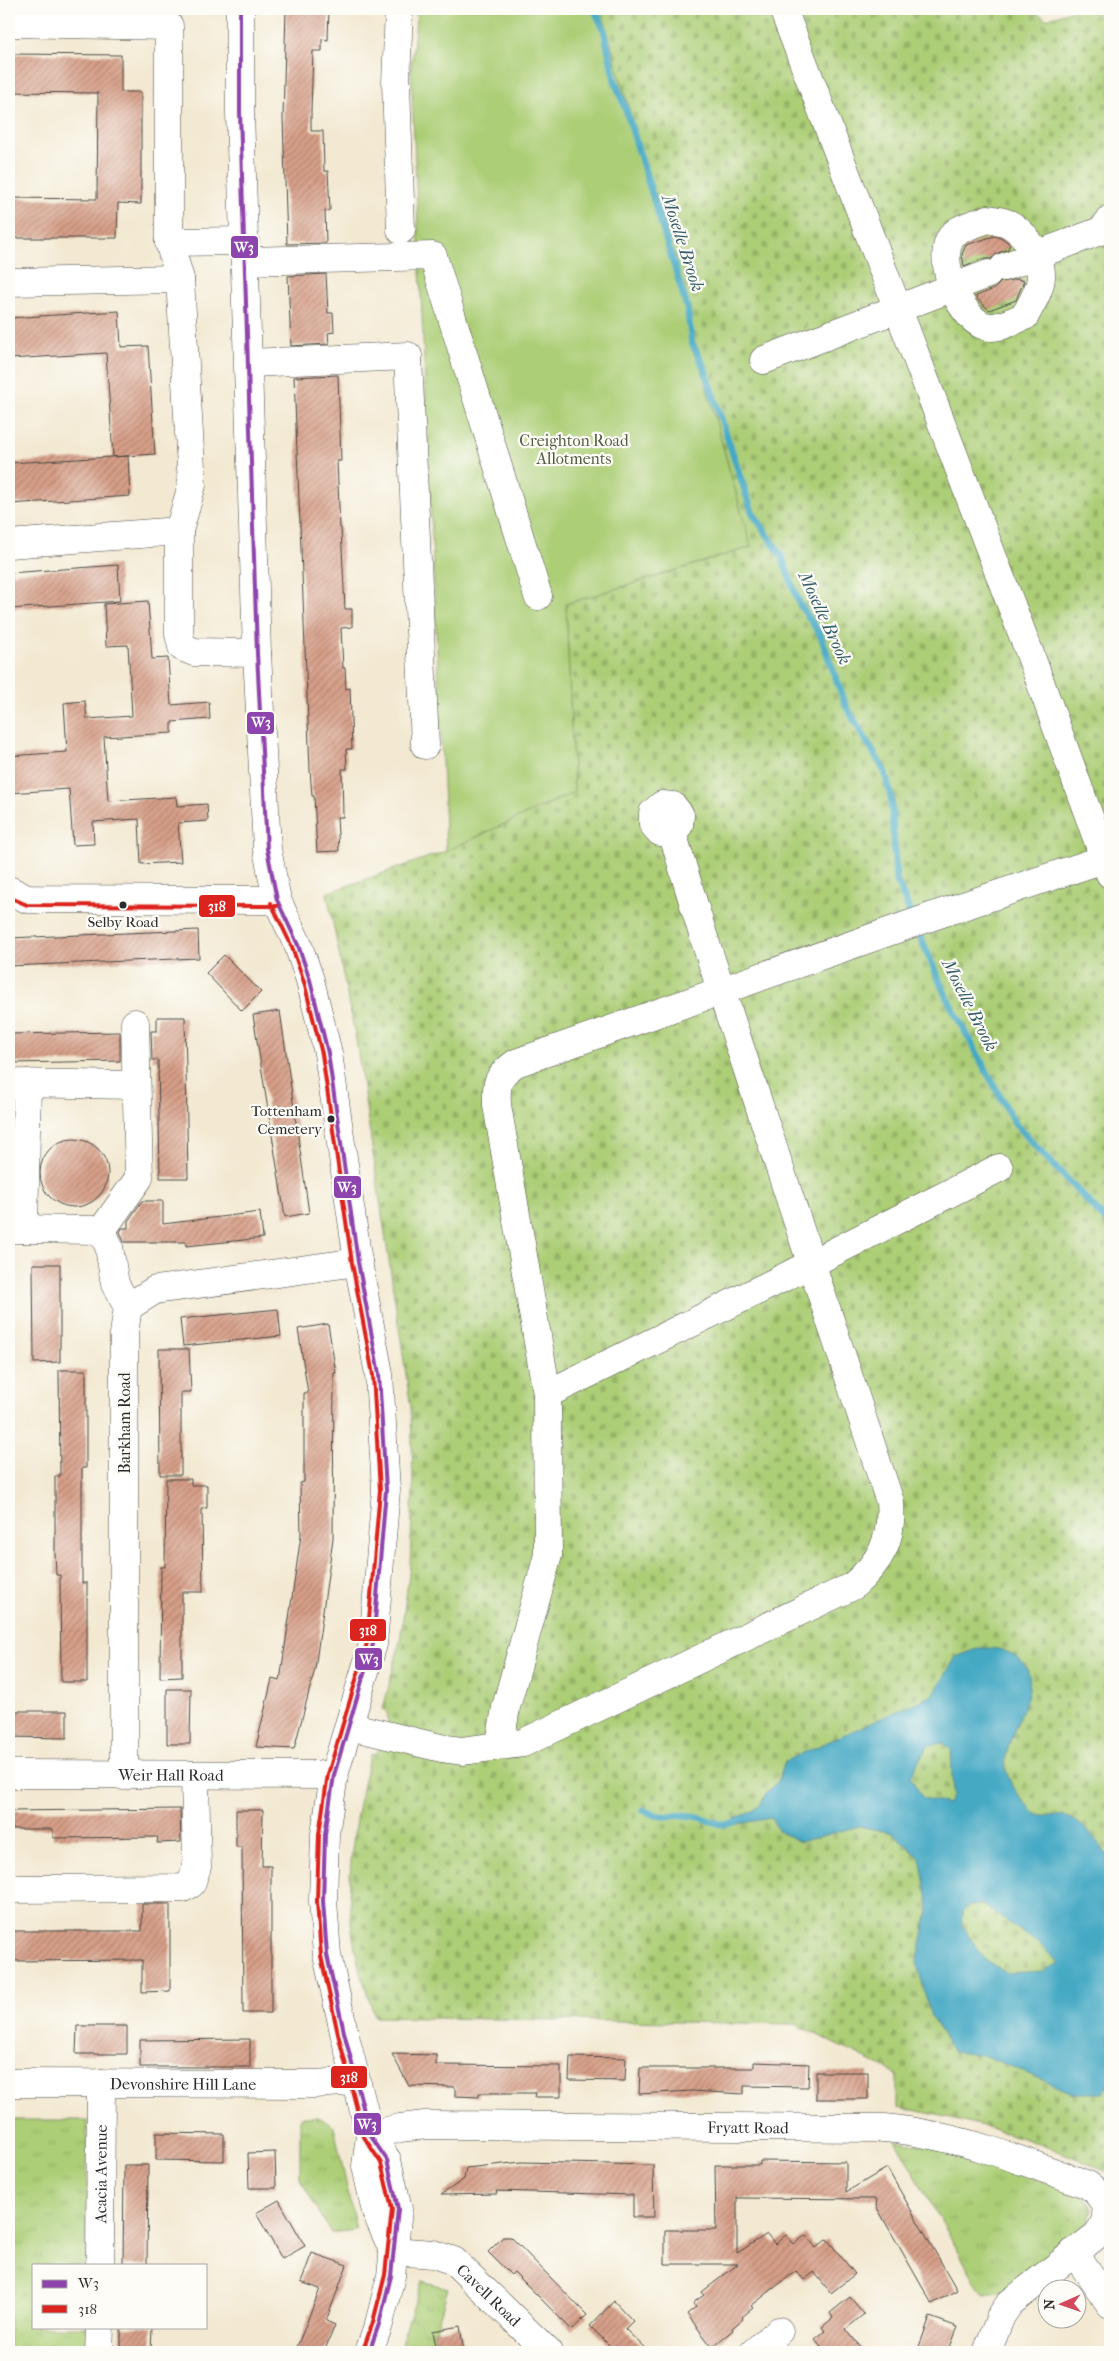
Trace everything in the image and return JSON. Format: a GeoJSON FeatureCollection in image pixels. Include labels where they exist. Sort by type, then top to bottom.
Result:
{"type":"FeatureCollection","features":[{"type":"Feature","properties":{"kind":"street"},"geometry":{"type":"LineString","coordinates":[[240,9],[240,112],[257,653],[267,849],[277,900],[298,945],[310,980],[328,1053],[358,1262],[379,1374],[386,1490],[373,1644],[334,1775],[325,1834],[323,1901],[328,1955],[370,2135],[366,2166],[376,2212],[393,2251],[391,2276],[384,2307],[369,2352]]}},
{"type":"Feature","properties":{"kind":"street"},"geometry":{"type":"LineString","coordinates":[[399,9],[396,83],[401,230]]}},
{"type":"Feature","properties":{"kind":"street"},"geometry":{"type":"LineString","coordinates":[[500,1744],[506,1707],[548,1555],[547,1394],[496,1105],[496,1086],[502,1073],[516,1063],[942,913],[1108,863],[899,309],[783,9]]}},
{"type":"Feature","properties":{"kind":"street"},"geometry":{"type":"LineString","coordinates":[[9,23],[169,26],[169,242],[180,279],[192,485],[179,531],[179,634],[182,647],[194,652],[257,653]]}},
{"type":"Feature","properties":{"kind":"street"},"geometry":{"type":"LineString","coordinates":[[988,219],[1009,224],[1026,238],[1037,255],[1041,276],[1037,294],[1025,316],[996,327],[983,326],[965,313],[946,262],[946,246],[956,232],[988,219]]}},
{"type":"Feature","properties":{"kind":"street"},"geometry":{"type":"LineString","coordinates":[[764,360],[1108,227]]}},
{"type":"Feature","properties":{"kind":"street"},"geometry":{"type":"LineString","coordinates":[[169,242],[245,251],[434,256],[538,596]]}},
{"type":"Feature","properties":{"kind":"street"},"geometry":{"type":"LineString","coordinates":[[9,282],[180,279]]}},
{"type":"Feature","properties":{"kind":"street"},"geometry":{"type":"LineString","coordinates":[[249,363],[408,356],[425,745]]}},
{"type":"Feature","properties":{"kind":"street"},"geometry":{"type":"LineString","coordinates":[[9,544],[179,531]]}},
{"type":"Feature","properties":{"kind":"street"},"geometry":{"type":"LineString","coordinates":[[349,1726],[441,1748],[462,1751],[482,1749],[500,1744],[523,1743],[853,1586],[870,1570],[878,1559],[890,1533],[890,1502],[672,832]]}},
{"type":"Feature","properties":{"kind":"street"},"geometry":{"type":"LineString","coordinates":[[9,890],[27,899],[277,900]]}},
{"type":"Feature","properties":{"kind":"street"},"geometry":{"type":"LineString","coordinates":[[102,1230],[139,1178],[135,1023]]}},
{"type":"Feature","properties":{"kind":"street"},"geometry":{"type":"LineString","coordinates":[[102,1230],[16,1229],[18,1083],[136,1085]]}},
{"type":"Feature","properties":{"kind":"street"},"geometry":{"type":"LineString","coordinates":[[547,1394],[998,1168]]}},
{"type":"Feature","properties":{"kind":"street"},"geometry":{"type":"LineString","coordinates":[[102,1230],[109,1247],[114,1284],[128,1307],[156,1290],[358,1262]]}},
{"type":"Feature","properties":{"kind":"street","name":"Barkham Road"},"geometry":{"type":"LineString","coordinates":[[124,1776],[124,1334],[128,1307]]}},
{"type":"Feature","properties":{"kind":"street","name":"Weir Hall Road"},"geometry":{"type":"LineString","coordinates":[[9,1774],[124,1776],[195,1788],[334,1775]]}},
{"type":"Feature","properties":{"kind":"street"},"geometry":{"type":"LineString","coordinates":[[9,1889],[183,1888],[191,1884],[197,1868],[195,1788]]}},
{"type":"Feature","properties":{"kind":"street","name":"Devonshire Hill Lane"},"geometry":{"type":"LineString","coordinates":[[9,2083],[315,2084],[356,2081]]}},
{"type":"Feature","properties":{"kind":"street","name":"Acacia Avenue"},"geometry":{"type":"LineString","coordinates":[[100,2083],[100,2264]]}},
{"type":"Feature","properties":{"kind":"street","name":"Fryatt Road"},"geometry":{"type":"LineString","coordinates":[[370,2135],[400,2128],[434,2125],[863,2128],[921,2132],[969,2143],[1088,2185],[1099,2193],[1106,2206],[1106,2219],[1103,2228],[1074,2252]]}},
{"type":"Feature","properties":{"kind":"street","name":"Cavell Road"},"geometry":{"type":"LineString","coordinates":[[393,2251],[433,2254],[454,2261],[548,2352]]}},
{"type":"Feature","properties":{"kind":"street"},"geometry":{"type":"LineString","coordinates":[[987,2352],[1001,2316],[1010,2303],[1074,2252],[1110,2304]]}},
{"type":"Feature","properties":{"kind":"street"},"geometry":{"type":"LineString","coordinates":[[99,2352],[100,2328]]}},
{"type":"Feature","properties":{"kind":"street"},"geometry":{"type":"LineString","coordinates":[[754,2352],[779,2331]]}},
{"type":"Feature","properties":{"kind":"green space","name":"Creighton Road Allotments"},"geometry":{"type":"Polygon","coordinates":[[[417,9],[601,9],[751,547],[566,604],[574,792],[446,851],[411,70],[417,9]]]}},
{"type":"Feature","properties":{"kind":"green space","name":"Tottenham Cemetery"},"geometry":{"type":"Polygon","coordinates":[[[601,9],[1032,9],[1046,19],[1076,9],[1110,9],[1110,1360],[1099,1411],[1110,1438],[1110,2174],[1059,2151],[1006,2133],[952,2118],[897,2107],[897,2074],[795,2024],[375,2017],[358,1962],[350,1910],[351,1858],[354,1832],[370,1754],[373,1755],[381,1747],[388,1729],[388,1716],[383,1709],[400,1641],[410,1567],[413,1486],[411,1408],[356,1040],[327,893],[446,851],[574,792],[566,604],[751,547],[601,9]]]}},
{"type":"Feature","properties":{"kind":"green space"},"geometry":{"type":"Polygon","coordinates":[[[300,2117],[319,2117],[334,2127],[356,2230],[331,2233],[300,2179],[300,2117]]]}},
{"type":"Feature","properties":{"kind":"green space"},"geometry":{"type":"Polygon","coordinates":[[[9,2120],[87,2120],[87,2264],[32,2264],[32,2328],[87,2328],[87,2352],[9,2352],[9,2120]]]}},
{"type":"Feature","properties":{"kind":"green space"},"geometry":{"type":"Polygon","coordinates":[[[895,2140],[966,2153],[1085,2196],[1092,2208],[1088,2225],[1002,2293],[983,2295],[895,2140]]]}},
{"type":"Feature","properties":{"kind":"green space"},"geometry":{"type":"Polygon","coordinates":[[[422,2281],[448,2288],[436,2330],[433,2331],[435,2342],[428,2343],[430,2352],[398,2352],[422,2281]]]}},
{"type":"Feature","properties":{"kind":"water"},"geometry":{"type":"Polygon","coordinates":[[[979,1648],[991,1648],[1006,1651],[1021,1661],[1028,1672],[1029,1684],[1027,1698],[1009,1743],[1006,1757],[1008,1776],[1018,1794],[1035,1815],[1061,1816],[1075,1821],[1093,1836],[1110,1860],[1110,2083],[1103,2093],[1073,2093],[983,2055],[953,2052],[931,2017],[917,1963],[929,1906],[920,1858],[893,1833],[859,1826],[800,1842],[779,1831],[771,1818],[737,1824],[735,1819],[753,1811],[761,1804],[766,1793],[779,1780],[785,1761],[933,1695],[956,1657],[979,1648]],[[944,1743],[928,1745],[910,1777],[923,1798],[948,1804],[953,1795],[951,1750],[944,1743]],[[983,1905],[968,1906],[962,1912],[962,1926],[986,1961],[1008,1973],[1043,1971],[1059,1963],[1035,1941],[983,1905]]]}},
{"type":"Feature","properties":{"kind":"building"},"geometry":{"type":"Polygon","coordinates":[[[286,9],[329,9],[328,40],[322,39],[322,51],[313,51],[311,110],[311,131],[323,131],[324,171],[328,171],[330,210],[325,211],[326,243],[287,244],[283,117],[286,9]]]}},
{"type":"Feature","properties":{"kind":"building"},"geometry":{"type":"Polygon","coordinates":[[[9,54],[121,55],[121,92],[141,92],[141,204],[118,203],[117,238],[9,238],[9,198],[97,199],[98,93],[9,92],[9,54]]]}},
{"type":"Feature","properties":{"kind":"building"},"geometry":{"type":"Polygon","coordinates":[[[994,236],[1002,238],[1010,244],[1008,249],[998,253],[991,259],[982,259],[964,266],[962,254],[966,245],[994,236]]]}},
{"type":"Feature","properties":{"kind":"building"},"geometry":{"type":"Polygon","coordinates":[[[326,274],[328,313],[333,313],[334,332],[328,333],[329,344],[291,346],[288,276],[326,274]]]}},
{"type":"Feature","properties":{"kind":"building"},"geometry":{"type":"Polygon","coordinates":[[[1018,279],[1024,281],[1016,300],[989,310],[977,299],[976,296],[994,289],[1001,282],[1018,279]]]}},
{"type":"Feature","properties":{"kind":"building"},"geometry":{"type":"Polygon","coordinates":[[[119,311],[121,347],[148,346],[155,454],[113,457],[106,353],[9,359],[9,318],[119,311]]]}},
{"type":"Feature","properties":{"kind":"building"},"geometry":{"type":"Polygon","coordinates":[[[338,375],[341,461],[337,461],[340,528],[345,609],[352,609],[352,627],[341,628],[346,689],[350,688],[352,749],[346,749],[347,769],[342,769],[343,817],[337,817],[339,851],[317,852],[314,796],[312,796],[310,770],[294,377],[338,375]]]}},
{"type":"Feature","properties":{"kind":"building"},"geometry":{"type":"Polygon","coordinates":[[[128,456],[130,496],[9,504],[9,463],[128,456]]]}},
{"type":"Feature","properties":{"kind":"building"},"geometry":{"type":"Polygon","coordinates":[[[118,565],[120,601],[9,609],[9,573],[118,565]]]}},
{"type":"Feature","properties":{"kind":"building"},"geometry":{"type":"Polygon","coordinates":[[[148,601],[152,659],[168,658],[171,705],[209,702],[210,719],[172,722],[172,733],[104,737],[108,801],[176,797],[177,806],[207,804],[208,821],[178,823],[181,862],[141,864],[139,819],[93,822],[94,844],[73,845],[69,789],[9,793],[9,756],[67,752],[64,703],[85,701],[87,719],[132,716],[128,645],[106,646],[104,604],[148,601]]]}},
{"type":"Feature","properties":{"kind":"building"},"geometry":{"type":"Polygon","coordinates":[[[198,930],[199,958],[9,966],[9,938],[198,930]]]}},
{"type":"Feature","properties":{"kind":"building"},"geometry":{"type":"Polygon","coordinates":[[[224,955],[261,992],[242,1011],[206,973],[224,955]]]}},
{"type":"Feature","properties":{"kind":"building"},"geometry":{"type":"Polygon","coordinates":[[[280,1011],[309,1213],[285,1217],[253,1015],[280,1011]]]}},
{"type":"Feature","properties":{"kind":"building"},"geometry":{"type":"Polygon","coordinates":[[[157,1017],[185,1017],[188,1178],[160,1178],[158,1060],[152,1060],[151,1031],[157,1031],[157,1017]]]}},
{"type":"Feature","properties":{"kind":"building"},"geometry":{"type":"Polygon","coordinates":[[[120,1032],[120,1061],[9,1063],[9,1034],[120,1032]]]}},
{"type":"Feature","properties":{"kind":"building"},"geometry":{"type":"Polygon","coordinates":[[[74,1139],[87,1142],[98,1149],[105,1160],[108,1173],[105,1186],[98,1197],[87,1204],[74,1207],[61,1204],[50,1197],[43,1186],[40,1173],[43,1160],[50,1149],[61,1142],[74,1139]]]}},
{"type":"Feature","properties":{"kind":"building"},"geometry":{"type":"Polygon","coordinates":[[[142,1201],[163,1201],[163,1224],[260,1212],[263,1238],[186,1246],[186,1242],[124,1242],[120,1232],[122,1228],[128,1228],[128,1221],[142,1201]]]}},
{"type":"Feature","properties":{"kind":"building"},"geometry":{"type":"Polygon","coordinates":[[[33,1264],[60,1264],[60,1362],[34,1363],[33,1264]]]}},
{"type":"Feature","properties":{"kind":"building"},"geometry":{"type":"Polygon","coordinates":[[[278,1309],[281,1336],[183,1346],[180,1319],[278,1309]]]}},
{"type":"Feature","properties":{"kind":"building"},"geometry":{"type":"Polygon","coordinates":[[[328,1324],[336,1373],[334,1373],[333,1538],[315,1669],[294,1749],[256,1747],[272,1679],[280,1681],[301,1535],[300,1483],[304,1482],[304,1393],[308,1393],[298,1329],[328,1324]]]}},
{"type":"Feature","properties":{"kind":"building"},"geometry":{"type":"Polygon","coordinates":[[[159,1349],[189,1349],[191,1392],[181,1392],[181,1475],[160,1475],[159,1349]]]}},
{"type":"Feature","properties":{"kind":"building"},"geometry":{"type":"Polygon","coordinates":[[[59,1370],[86,1370],[86,1468],[82,1468],[82,1583],[87,1583],[87,1682],[61,1682],[60,1575],[56,1575],[55,1552],[55,1476],[60,1476],[59,1370]]]}},
{"type":"Feature","properties":{"kind":"building"},"geometry":{"type":"Polygon","coordinates":[[[166,1479],[191,1479],[191,1485],[207,1485],[207,1508],[202,1508],[203,1592],[182,1592],[182,1677],[160,1678],[161,1567],[165,1567],[166,1479]]]}},
{"type":"Feature","properties":{"kind":"building"},"geometry":{"type":"Polygon","coordinates":[[[167,1689],[191,1689],[190,1744],[167,1744],[167,1689]]]}},
{"type":"Feature","properties":{"kind":"building"},"geometry":{"type":"Polygon","coordinates":[[[9,1711],[67,1711],[67,1738],[9,1737],[9,1711]]]}},
{"type":"Feature","properties":{"kind":"building"},"geometry":{"type":"Polygon","coordinates":[[[180,1809],[181,1842],[157,1843],[158,1837],[53,1838],[53,1829],[9,1829],[9,1811],[180,1809]]]}},
{"type":"Feature","properties":{"kind":"building"},"geometry":{"type":"Polygon","coordinates":[[[236,1810],[263,1810],[262,1866],[271,1866],[271,2013],[243,2013],[242,1847],[236,1847],[236,1810]]]}},
{"type":"Feature","properties":{"kind":"building"},"geometry":{"type":"Polygon","coordinates":[[[142,1904],[170,1904],[170,1991],[142,1992],[142,1960],[9,1961],[9,1931],[142,1931],[142,1904]]]}},
{"type":"Feature","properties":{"kind":"building"},"geometry":{"type":"Polygon","coordinates":[[[77,2026],[127,2026],[127,2054],[76,2054],[77,2026]]]}},
{"type":"Feature","properties":{"kind":"building"},"geometry":{"type":"Polygon","coordinates":[[[250,2039],[250,2067],[140,2067],[140,2040],[250,2039]]]}},
{"type":"Feature","properties":{"kind":"building"},"geometry":{"type":"Polygon","coordinates":[[[392,2054],[436,2055],[436,2065],[561,2066],[561,2097],[535,2097],[536,2093],[479,2093],[479,2097],[455,2096],[455,2087],[409,2086],[392,2054]]]}},
{"type":"Feature","properties":{"kind":"building"},"geometry":{"type":"Polygon","coordinates":[[[570,2057],[626,2058],[625,2081],[569,2080],[570,2057]]]}},
{"type":"Feature","properties":{"kind":"building"},"geometry":{"type":"Polygon","coordinates":[[[754,2062],[809,2064],[808,2087],[744,2086],[744,2094],[692,2091],[639,2094],[640,2068],[754,2068],[754,2062]]]}},
{"type":"Feature","properties":{"kind":"building"},"geometry":{"type":"Polygon","coordinates":[[[816,2072],[868,2072],[868,2099],[816,2099],[816,2072]]]}},
{"type":"Feature","properties":{"kind":"building"},"geometry":{"type":"Polygon","coordinates":[[[156,2133],[224,2134],[224,2161],[156,2160],[156,2133]]]}},
{"type":"Feature","properties":{"kind":"building"},"geometry":{"type":"Polygon","coordinates":[[[275,2152],[276,2188],[249,2188],[248,2153],[275,2152]]]}},
{"type":"Feature","properties":{"kind":"building"},"geometry":{"type":"Polygon","coordinates":[[[760,2161],[846,2162],[846,2192],[887,2168],[957,2290],[932,2304],[876,2206],[877,2199],[737,2198],[737,2253],[767,2234],[775,2244],[786,2235],[794,2244],[806,2235],[816,2248],[827,2239],[855,2274],[831,2293],[814,2272],[804,2280],[796,2271],[751,2306],[753,2308],[732,2328],[733,2330],[712,2347],[687,2314],[696,2307],[693,2303],[704,2295],[702,2292],[738,2264],[665,2264],[665,2230],[716,2230],[715,2165],[760,2165],[760,2161]]]}},
{"type":"Feature","properties":{"kind":"building"},"geometry":{"type":"Polygon","coordinates":[[[522,2162],[653,2165],[654,2217],[633,2217],[633,2195],[496,2191],[497,2194],[441,2195],[464,2179],[466,2168],[522,2162]]]}},
{"type":"Feature","properties":{"kind":"building"},"geometry":{"type":"Polygon","coordinates":[[[124,2165],[148,2165],[147,2264],[123,2264],[124,2165]]]}},
{"type":"Feature","properties":{"kind":"building"},"geometry":{"type":"Polygon","coordinates":[[[279,2200],[305,2246],[282,2259],[256,2213],[279,2200]]]}},
{"type":"Feature","properties":{"kind":"building"},"geometry":{"type":"Polygon","coordinates":[[[503,2237],[511,2237],[587,2315],[572,2330],[514,2272],[511,2275],[488,2252],[503,2237]]]}},
{"type":"Feature","properties":{"kind":"building"},"geometry":{"type":"Polygon","coordinates":[[[312,2253],[347,2265],[326,2321],[335,2325],[324,2352],[295,2352],[320,2289],[301,2282],[312,2253]]]}},
{"type":"Feature","properties":{"kind":"building"},"geometry":{"type":"Polygon","coordinates":[[[850,2297],[864,2314],[846,2329],[864,2352],[826,2352],[815,2339],[825,2331],[822,2327],[833,2318],[830,2313],[850,2297]]]}},
{"type":"Feature","properties":{"kind":"building"},"geometry":{"type":"Polygon","coordinates":[[[614,2301],[633,2321],[625,2329],[649,2352],[616,2352],[590,2326],[614,2301]]]}},
{"type":"Feature","properties":{"kind":"building"},"geometry":{"type":"Polygon","coordinates":[[[930,2317],[958,2327],[948,2352],[917,2352],[930,2317]]]}},
{"type":"Feature","properties":{"kind":"building"},"geometry":{"type":"Polygon","coordinates":[[[460,2326],[464,2352],[437,2352],[433,2331],[460,2326]]]}},
{"type":"Feature","properties":{"kind":"building"},"geometry":{"type":"Polygon","coordinates":[[[121,2328],[152,2328],[151,2352],[121,2352],[121,2328]]]}},
{"type":"Feature","properties":{"kind":"waterway","name":"Moselle Brook"},"geometry":{"type":"LineString","coordinates":[[594,9],[604,29],[615,81],[627,113],[687,307],[692,343],[704,367],[752,512],[781,555],[800,605],[820,634],[846,706],[885,772],[891,797],[896,879],[912,917]]}},
{"type":"Feature","properties":{"kind":"waterway","name":"Moselle Brook"},"geometry":{"type":"LineString","coordinates":[[916,927],[946,996],[1015,1124],[1110,1225]]}},
{"type":"Feature","properties":{"kind":"waterway"},"geometry":{"type":"LineString","coordinates":[[643,1810],[663,1816],[687,1815],[700,1817],[718,1824],[735,1822]]}},
{"type":"Feature","properties":{"kind":"transit line","name":"W3"},"geometry":{"type":"LineString","coordinates":[[240,9],[240,112],[257,653],[267,849],[277,900],[298,945],[310,980],[328,1053],[358,1262],[379,1374],[386,1490],[373,1644],[334,1775],[325,1834],[323,1901],[327,1955],[344,2032],[370,2135],[387,2160],[398,2209],[391,2276],[379,2324],[369,2352]]}},
{"type":"Feature","properties":{"kind":"transit line","name":"318"},"geometry":{"type":"LineString","coordinates":[[9,897],[27,905],[277,906]]}},
{"type":"Feature","properties":{"kind":"transit line","name":"318"},"geometry":{"type":"LineString","coordinates":[[271,903],[292,947],[304,982],[322,1054],[352,1263],[373,1375],[380,1490],[367,1643],[328,1774],[319,1834],[317,1901],[321,1956],[338,2034],[364,2137],[381,2163],[392,2209],[385,2275],[373,2322],[363,2350]]}},
{"type":"Feature","properties":{"kind":"place","name":"Selby Road"},"geometry":{"type":"Point","coordinates":[123,905]}},
{"type":"Feature","properties":{"kind":"place","name":"Tottenham Cemetery"},"geometry":{"type":"Point","coordinates":[331,1119]}}]}
